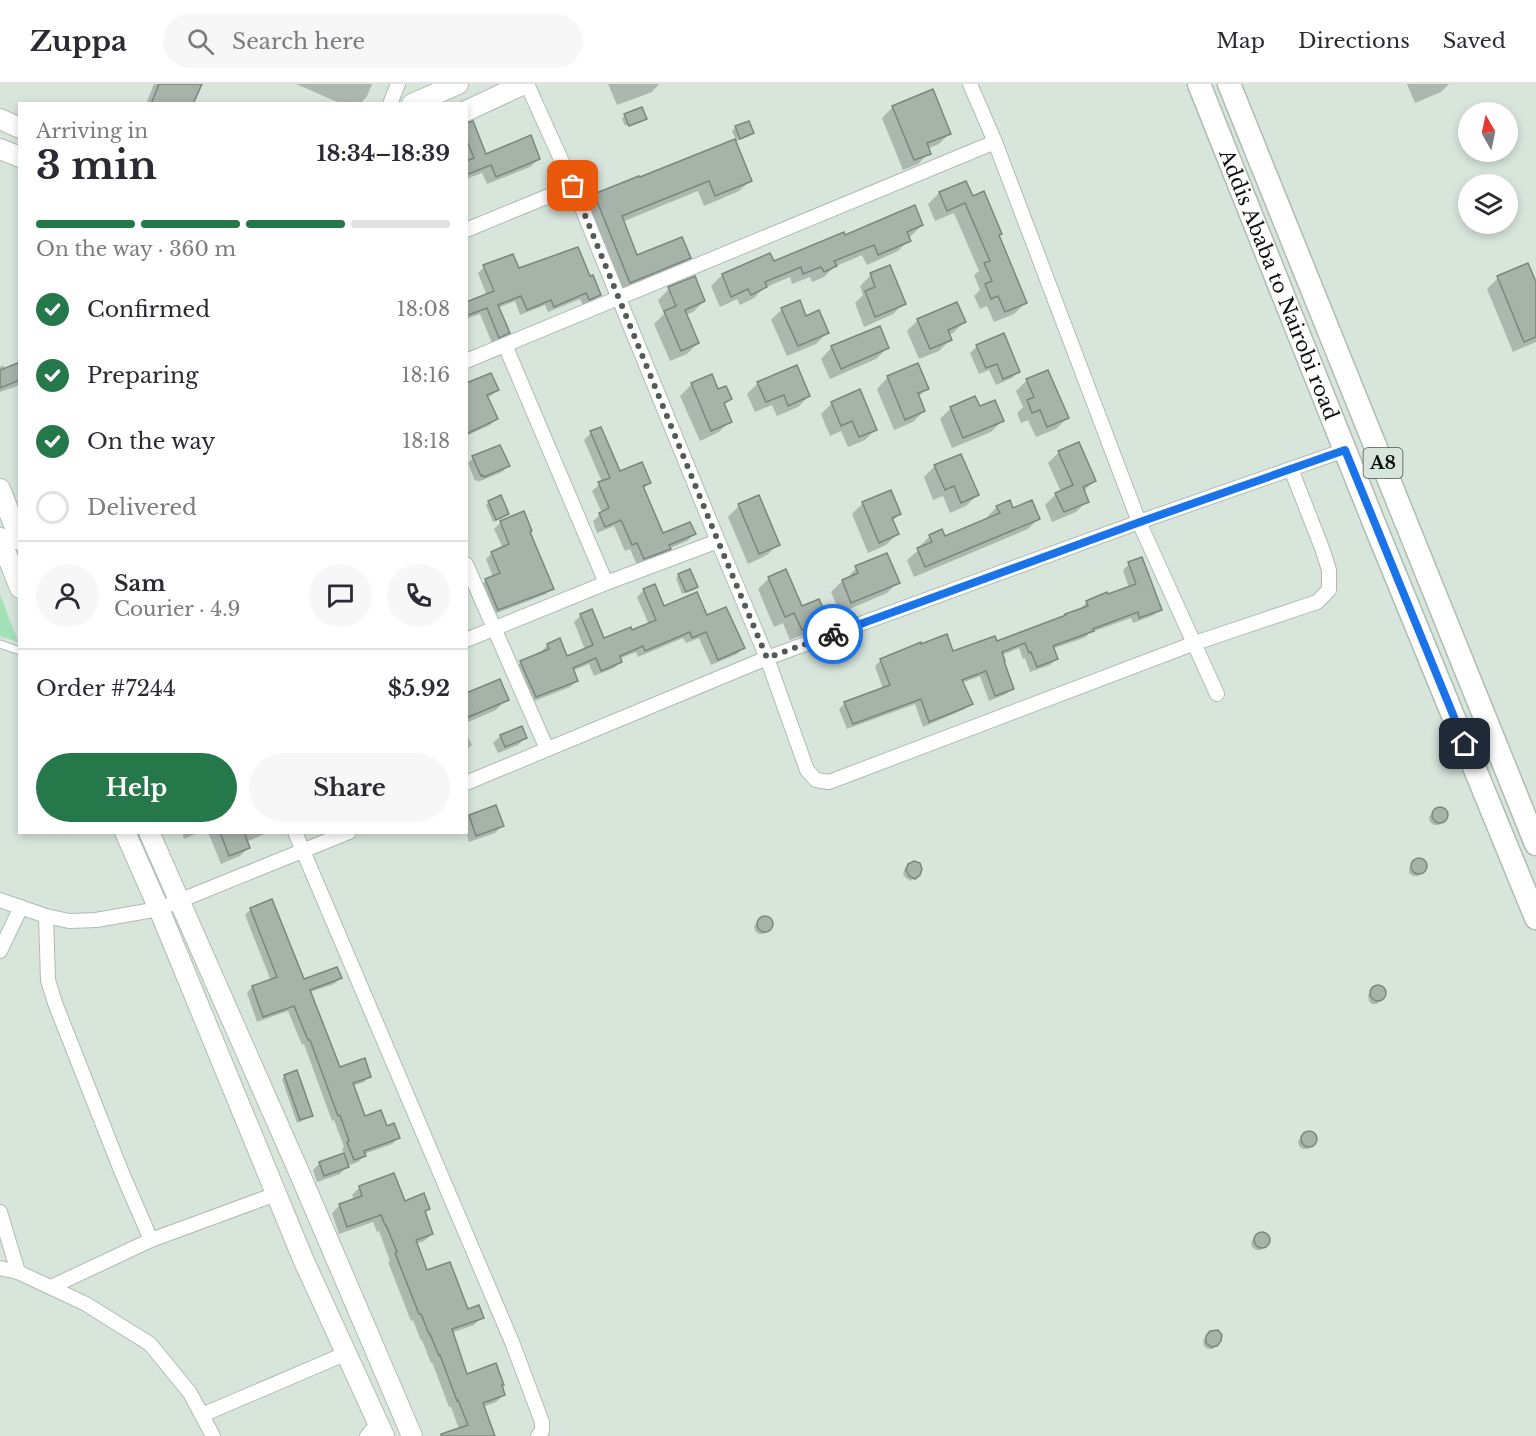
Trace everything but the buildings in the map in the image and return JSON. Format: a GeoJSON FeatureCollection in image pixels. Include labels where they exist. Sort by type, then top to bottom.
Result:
{"type":"FeatureCollection","features":[{"type":"Feature","properties":{"kind":"highway","name":"Addis Ababa to Nairobi road"},"geometry":{"type":"LineString","coordinates":[[1199,84],[1536,918]]}},
{"type":"Feature","properties":{"kind":"highway","name":"Addis Ababa to Nairobi road"},"geometry":{"type":"LineString","coordinates":[[1229,84],[1536,844]]}},
{"type":"Feature","properties":{"kind":"main road"},"geometry":{"type":"LineString","coordinates":[[417,102],[458,84]]}},
{"type":"Feature","properties":{"kind":"main road"},"geometry":{"type":"LineString","coordinates":[[468,110],[525,84]]}},
{"type":"Feature","properties":{"kind":"main road"},"geometry":{"type":"LineString","coordinates":[[0,119],[18,127]]}},
{"type":"Feature","properties":{"kind":"main road"},"geometry":{"type":"LineString","coordinates":[[0,149],[18,156]]}},
{"type":"Feature","properties":{"kind":"main road"},"geometry":{"type":"LineString","coordinates":[[0,489],[18,535]]}},
{"type":"Feature","properties":{"kind":"main road"},"geometry":{"type":"LineString","coordinates":[[0,538],[18,583]]}},
{"type":"Feature","properties":{"kind":"main road"},"geometry":{"type":"LineString","coordinates":[[126,834],[303,1259],[347,1353],[377,1431]]}},
{"type":"Feature","properties":{"kind":"main road"},"geometry":{"type":"LineString","coordinates":[[150,834],[412,1436]]}},
{"type":"Feature","properties":{"kind":"street"},"geometry":{"type":"LineString","coordinates":[[391,102],[398,84]]}},
{"type":"Feature","properties":{"kind":"street"},"geometry":{"type":"LineString","coordinates":[[525,84],[573,186],[767,658],[807,770],[816,780],[829,782],[1195,643],[1317,602],[1329,590],[1329,570],[1291,469]]}},
{"type":"Feature","properties":{"kind":"street"},"geometry":{"type":"LineString","coordinates":[[970,84],[995,142],[1140,522],[1217,694]]}},
{"type":"Feature","properties":{"kind":"street"},"geometry":{"type":"LineString","coordinates":[[468,360],[995,142]]}},
{"type":"Feature","properties":{"kind":"street"},"geometry":{"type":"LineString","coordinates":[[468,229],[573,186]]}},
{"type":"Feature","properties":{"kind":"street"},"geometry":{"type":"LineString","coordinates":[[505,345],[606,583]]}},
{"type":"Feature","properties":{"kind":"street"},"geometry":{"type":"LineString","coordinates":[[468,782],[767,658],[1345,450]]}},
{"type":"Feature","properties":{"kind":"street"},"geometry":{"type":"LineString","coordinates":[[468,639],[606,583],[718,541]]}},
{"type":"Feature","properties":{"kind":"street"},"geometry":{"type":"LineString","coordinates":[[468,569],[547,749]]}},
{"type":"Feature","properties":{"kind":"street"},"geometry":{"type":"LineString","coordinates":[[296,834],[512,1342],[542,1422],[542,1431],[538,1436]]}},
{"type":"Feature","properties":{"kind":"street"},"geometry":{"type":"LineString","coordinates":[[0,900],[46,916],[69,921],[159,909],[344,834]]}},
{"type":"Feature","properties":{"kind":"street"},"geometry":{"type":"LineString","coordinates":[[0,951],[21,907]]}},
{"type":"Feature","properties":{"kind":"street"},"geometry":{"type":"LineString","coordinates":[[46,916],[48,980],[55,1003],[151,1240]]}},
{"type":"Feature","properties":{"kind":"street"},"geometry":{"type":"LineString","coordinates":[[51,1287],[151,1240],[276,1194]]}},
{"type":"Feature","properties":{"kind":"street"},"geometry":{"type":"LineString","coordinates":[[0,1212],[18,1272]]}},
{"type":"Feature","properties":{"kind":"street"},"geometry":{"type":"LineString","coordinates":[[0,1268],[18,1272],[86,1304],[150,1344],[190,1393],[213,1436]]}},
{"type":"Feature","properties":{"kind":"street"},"geometry":{"type":"LineString","coordinates":[[202,1415],[347,1353]]}},
{"type":"Feature","properties":{"kind":"lane"},"geometry":{"type":"LineString","coordinates":[[0,644],[18,650]]}},
{"type":"Feature","properties":{"kind":"green space"},"geometry":{"type":"Polygon","coordinates":[[[0,594],[18,642],[0,636],[0,594]]]}},
{"type":"Feature","properties":{"kind":"way so far"},"geometry":{"type":"LineString","coordinates":[[573,186],[767,658],[833,634]]}},
{"type":"Feature","properties":{"kind":"route"},"geometry":{"type":"LineString","coordinates":[[833,634],[1345,450],[1465,744]]}}]}
